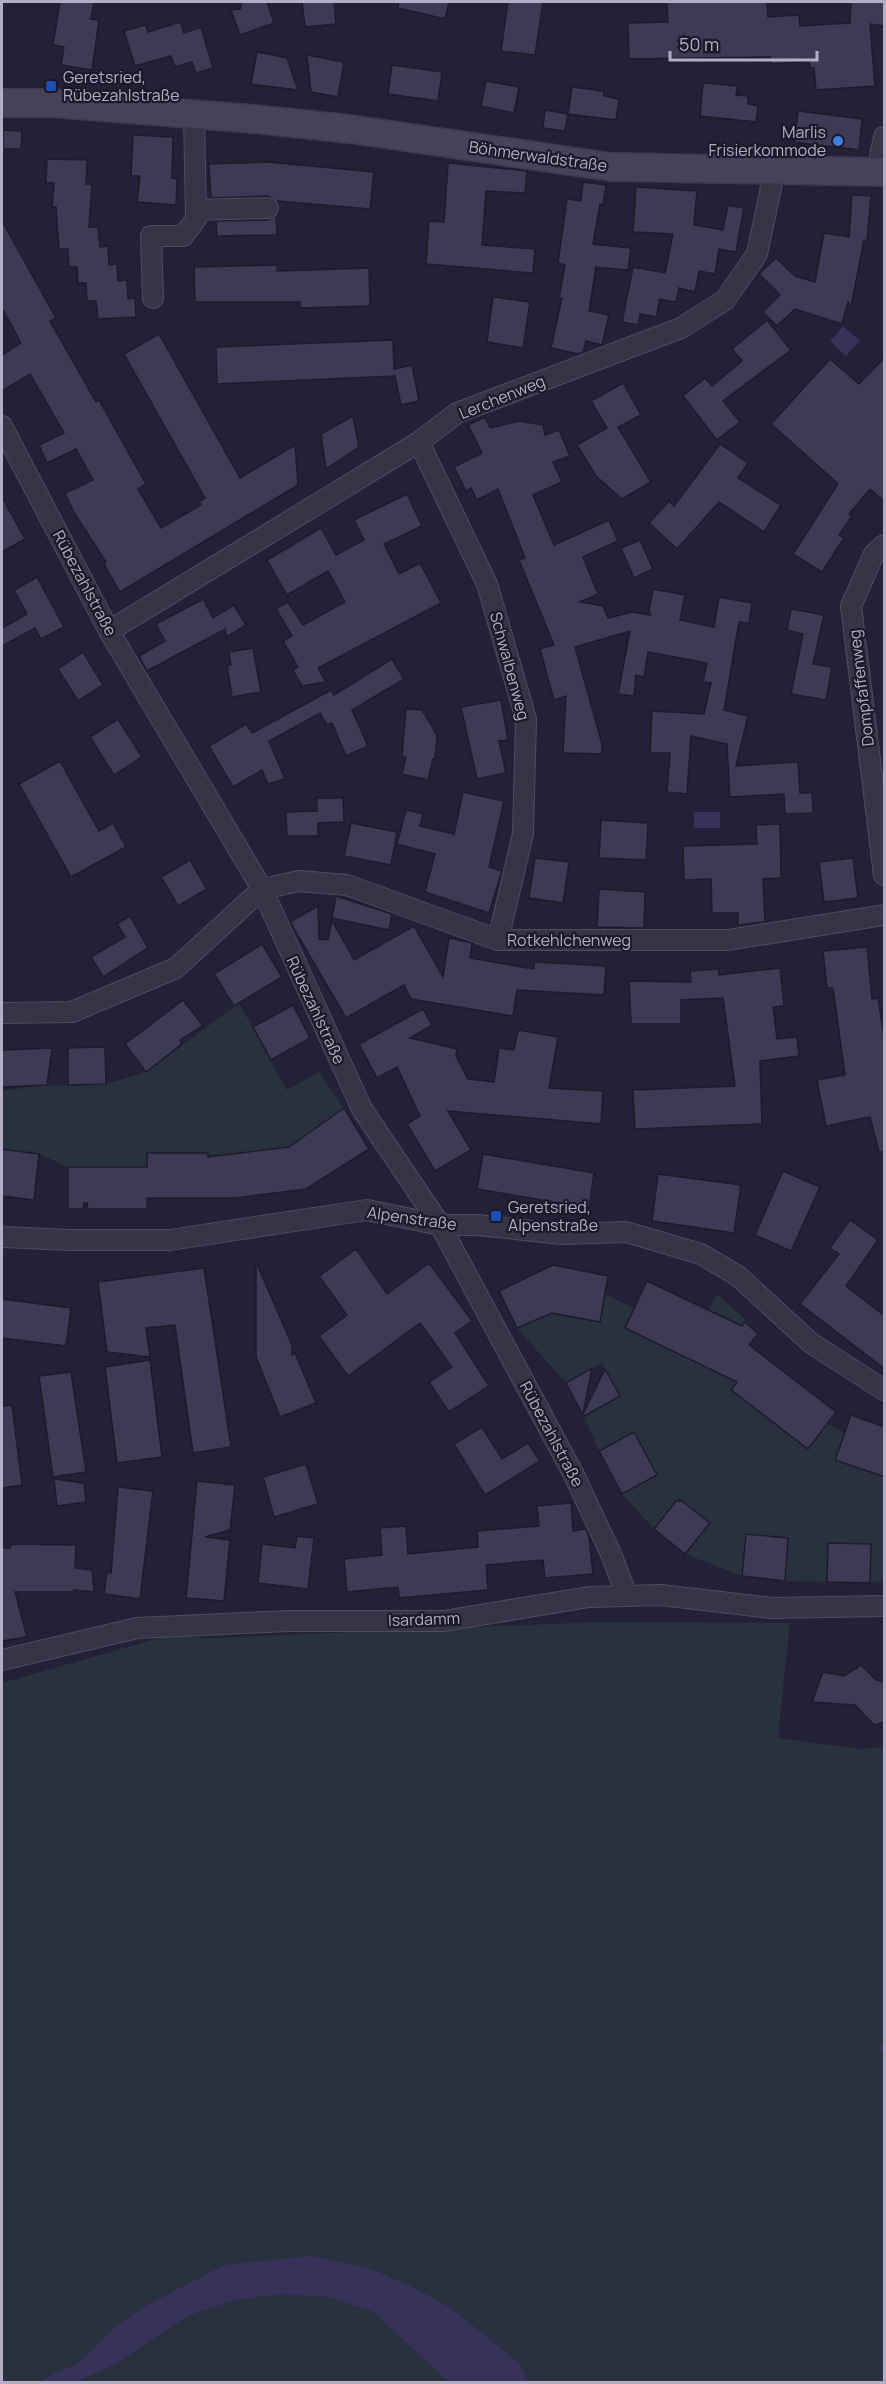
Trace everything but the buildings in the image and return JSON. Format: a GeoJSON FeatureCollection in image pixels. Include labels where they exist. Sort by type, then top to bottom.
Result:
{"type":"FeatureCollection","features":[{"type":"Feature","properties":{"kind":"street","name":"Böhmerwaldstraße"},"geometry":{"type":"LineString","coordinates":[[2,103],[51,103],[350,129],[611,167],[881,172]]}},
{"type":"Feature","properties":{"kind":"street"},"geometry":{"type":"LineString","coordinates":[[153,298],[151,236],[183,236],[196,219],[194,114]]}},
{"type":"Feature","properties":{"kind":"street"},"geometry":{"type":"LineString","coordinates":[[881,172],[885,137]]}},
{"type":"Feature","properties":{"kind":"street","name":"Lerchenweg"},"geometry":{"type":"LineString","coordinates":[[109,631],[419,442],[456,413],[681,328],[725,300],[758,254],[775,169]]}},
{"type":"Feature","properties":{"kind":"street"},"geometry":{"type":"LineString","coordinates":[[196,210],[268,208]]}},
{"type":"Feature","properties":{"kind":"street","name":"Rübezahlstraße"},"geometry":{"type":"LineString","coordinates":[[2,426],[7,450],[109,631],[262,889],[362,1109],[440,1226],[574,1475],[611,1554],[627,1596]]}},
{"type":"Feature","properties":{"kind":"street","name":"Schwalbenweg"},"geometry":{"type":"LineString","coordinates":[[419,442],[488,584],[526,719],[523,834],[498,940]]}},
{"type":"Feature","properties":{"kind":"street","name":"Dompfaffenweg"},"geometry":{"type":"LineString","coordinates":[[885,545],[874,554],[851,606],[885,875]]}},
{"type":"Feature","properties":{"kind":"street","name":"Rotkehlchenweg"},"geometry":{"type":"LineString","coordinates":[[262,889],[299,881],[347,885],[498,940],[728,940],[885,915]]}},
{"type":"Feature","properties":{"kind":"street"},"geometry":{"type":"LineString","coordinates":[[2,1013],[72,1012],[176,968],[262,889]]}},
{"type":"Feature","properties":{"kind":"street","name":"Alpenstraße"},"geometry":{"type":"LineString","coordinates":[[2,1237],[171,1240],[367,1210],[440,1226],[478,1225],[561,1234],[626,1232],[701,1254],[738,1276],[811,1342],[885,1390]]}},
{"type":"Feature","properties":{"kind":"street","name":"Isardamm"},"geometry":{"type":"LineString","coordinates":[[2,1660],[137,1629],[289,1621],[444,1621],[589,1597],[661,1596],[772,1608],[885,1606]]}},
{"type":"Feature","properties":{"kind":"shaded area"},"geometry":{"type":"Polygon","coordinates":[[[843,326],[860,341],[846,356],[830,341],[843,326]]]}},
{"type":"Feature","properties":{"kind":"shaded area"},"geometry":{"type":"Polygon","coordinates":[[[694,812],[720,812],[720,828],[694,828],[694,812]]]}},
{"type":"Feature","properties":{"kind":"shaded area"},"geometry":{"type":"Polygon","coordinates":[[[239,1003],[287,1090],[319,1072],[344,1108],[289,1147],[225,1155],[147,1153],[147,1167],[68,1167],[39,1154],[2,1149],[2,1091],[37,1086],[106,1084],[146,1072],[239,1003]]]}},
{"type":"Feature","properties":{"kind":"shaded area"},"geometry":{"type":"Polygon","coordinates":[[[605,1294],[634,1308],[625,1328],[715,1371],[738,1324],[708,1310],[717,1294],[746,1320],[730,1341],[754,1360],[731,1390],[808,1449],[827,1424],[845,1433],[836,1460],[884,1477],[884,1580],[870,1583],[870,1544],[828,1543],[827,1582],[785,1581],[788,1538],[746,1534],[742,1576],[685,1554],[710,1523],[679,1498],[654,1529],[622,1494],[656,1475],[634,1432],[599,1451],[584,1416],[620,1396],[602,1363],[566,1383],[517,1328],[552,1313],[600,1322],[605,1294]]]}},
{"type":"Feature","properties":{"kind":"shaded area"},"geometry":{"type":"Polygon","coordinates":[[[595,1622],[790,1623],[778,1738],[861,1749],[884,1747],[884,2382],[2,2382],[2,1683],[170,1635],[212,1638],[595,1622]]]}},
{"type":"Feature","properties":{"kind":"shaded area"},"geometry":{"type":"Polygon","coordinates":[[[311,2256],[368,2268],[411,2286],[451,2308],[518,2362],[529,2382],[449,2382],[372,2311],[329,2297],[281,2294],[234,2300],[188,2316],[119,2362],[76,2382],[41,2382],[77,2364],[114,2328],[142,2308],[224,2265],[311,2256]]]}},
{"type":"Feature","properties":{"kind":"place","name":"Geretsried, Rübezahlstraße"},"geometry":{"type":"Point","coordinates":[51,86]}},
{"type":"Feature","properties":{"kind":"place","name":"Marlis Frisierkommode"},"geometry":{"type":"Point","coordinates":[838,141]}},
{"type":"Feature","properties":{"kind":"place","name":"Geretsried, Alpenstraße"},"geometry":{"type":"Point","coordinates":[496,1216]}}]}
